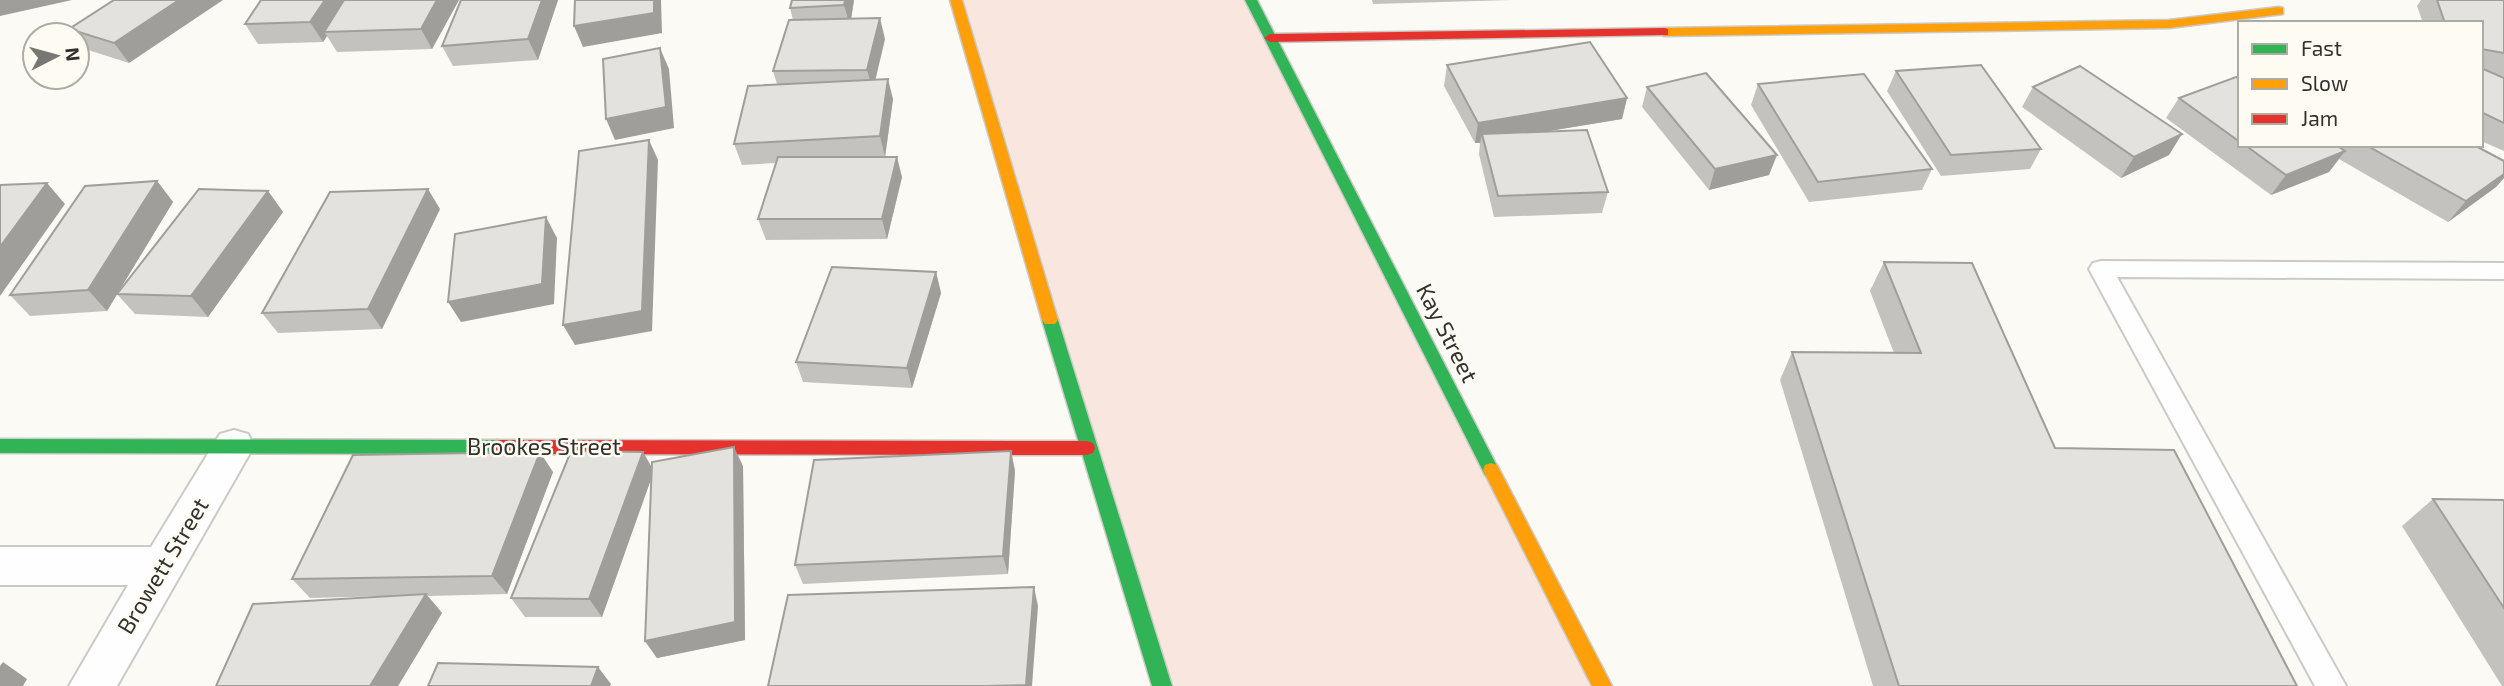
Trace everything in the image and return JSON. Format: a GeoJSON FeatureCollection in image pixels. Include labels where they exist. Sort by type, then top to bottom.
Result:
{"type":"FeatureCollection","features":[{"type":"Feature","properties":{"kind":"street"},"geometry":{"type":"LineString","coordinates":[[956,0],[1087,448],[1162,686]]}},
{"type":"Feature","properties":{"kind":"street","name":"Kay Street"},"geometry":{"type":"LineString","coordinates":[[1251,0],[1602,686]]}},
{"type":"Feature","properties":{"kind":"street"},"geometry":{"type":"LineString","coordinates":[[1270,38],[2169,24],[2279,11]]}},
{"type":"Feature","properties":{"kind":"street","name":"Brookes Street"},"geometry":{"type":"LineString","coordinates":[[0,446],[1087,448]]}},
{"type":"Feature","properties":{"kind":"street","name":"Browett Street"},"geometry":{"type":"LineString","coordinates":[[92,686],[234,446]]}},
{"type":"Feature","properties":{"kind":"street"},"geometry":{"type":"LineString","coordinates":[[0,566],[163,566]]}},
{"type":"Feature","properties":{"kind":"lane"},"geometry":{"type":"LineString","coordinates":[[2331,686],[2101,270],[2504,271]]}},
{"type":"Feature","properties":{"kind":"shaded area"},"geometry":{"type":"Polygon","coordinates":[[[956,0],[1255,0],[1605,686],[1162,686],[956,0]]]}},
{"type":"Feature","properties":{"kind":"building"},"geometry":{"type":"Polygon","coordinates":[[[114,0],[179,0],[114,43],[91,36],[91,21],[81,21],[114,0]]]}},
{"type":"Feature","properties":{"kind":"building"},"geometry":{"type":"Polygon","coordinates":[[[261,0],[325,0],[310,22],[245,24],[261,0]]]}},
{"type":"Feature","properties":{"kind":"building"},"geometry":{"type":"Polygon","coordinates":[[[344,0],[437,0],[421,29],[324,32],[344,0]]]}},
{"type":"Feature","properties":{"kind":"building"},"geometry":{"type":"Polygon","coordinates":[[[461,0],[542,0],[528,39],[442,46],[461,0]]]}},
{"type":"Feature","properties":{"kind":"building"},"geometry":{"type":"Polygon","coordinates":[[[575,0],[654,0],[654,13],[574,26],[575,0]]]}},
{"type":"Feature","properties":{"kind":"building"},"geometry":{"type":"Polygon","coordinates":[[[792,0],[845,0],[844,5],[790,8],[792,0]]]}},
{"type":"Feature","properties":{"kind":"building"},"geometry":{"type":"Polygon","coordinates":[[[2437,0],[2504,0],[2504,53],[2483,49],[2483,21],[2444,21],[2437,0]]]}},
{"type":"Feature","properties":{"kind":"building"},"geometry":{"type":"Polygon","coordinates":[[[880,18],[867,70],[773,71],[789,20],[880,18]]]}},
{"type":"Feature","properties":{"kind":"building"},"geometry":{"type":"Polygon","coordinates":[[[1590,42],[1627,98],[1478,123],[1447,65],[1590,42]]]}},
{"type":"Feature","properties":{"kind":"building"},"geometry":{"type":"Polygon","coordinates":[[[660,48],[666,107],[606,119],[603,59],[660,48]]]}},
{"type":"Feature","properties":{"kind":"building"},"geometry":{"type":"Polygon","coordinates":[[[1981,65],[2041,149],[1951,155],[1896,71],[1981,65]]]}},
{"type":"Feature","properties":{"kind":"building"},"geometry":{"type":"Polygon","coordinates":[[[2080,66],[2182,134],[2134,157],[2033,87],[2080,66]]]}},
{"type":"Feature","properties":{"kind":"building"},"geometry":{"type":"Polygon","coordinates":[[[2483,69],[2504,78],[2504,123],[2483,113],[2483,69]]]}},
{"type":"Feature","properties":{"kind":"building"},"geometry":{"type":"Polygon","coordinates":[[[1706,73],[1777,155],[1715,169],[1647,87],[1706,73]]]}},
{"type":"Feature","properties":{"kind":"building"},"geometry":{"type":"Polygon","coordinates":[[[1864,74],[1932,169],[1818,182],[1758,84],[1864,74]]]}},
{"type":"Feature","properties":{"kind":"building"},"geometry":{"type":"Polygon","coordinates":[[[2238,78],[2238,141],[2179,98],[2238,78]]]}},
{"type":"Feature","properties":{"kind":"building"},"geometry":{"type":"Polygon","coordinates":[[[888,79],[880,136],[734,144],[748,86],[888,79]]]}},
{"type":"Feature","properties":{"kind":"building"},"geometry":{"type":"Polygon","coordinates":[[[1587,130],[1608,192],[1498,196],[1482,134],[1587,130]]]}},
{"type":"Feature","properties":{"kind":"building"},"geometry":{"type":"Polygon","coordinates":[[[649,140],[642,311],[563,325],[579,151],[649,140]]]}},
{"type":"Feature","properties":{"kind":"building"},"geometry":{"type":"Polygon","coordinates":[[[2248,147],[2339,147],[2345,151],[2286,175],[2248,147]]]}},
{"type":"Feature","properties":{"kind":"building"},"geometry":{"type":"Polygon","coordinates":[[[2370,147],[2478,147],[2504,161],[2504,174],[2466,201],[2370,147]]]}},
{"type":"Feature","properties":{"kind":"building"},"geometry":{"type":"Polygon","coordinates":[[[778,157],[897,157],[882,219],[758,219],[778,157]]]}},
{"type":"Feature","properties":{"kind":"building"},"geometry":{"type":"Polygon","coordinates":[[[157,181],[88,290],[10,295],[85,186],[157,181]]]}},
{"type":"Feature","properties":{"kind":"building"},"geometry":{"type":"Polygon","coordinates":[[[47,183],[0,247],[0,185],[47,183]]]}},
{"type":"Feature","properties":{"kind":"building"},"geometry":{"type":"Polygon","coordinates":[[[199,189],[268,191],[191,296],[117,294],[199,189]]]}},
{"type":"Feature","properties":{"kind":"building"},"geometry":{"type":"Polygon","coordinates":[[[428,189],[368,309],[262,313],[330,192],[428,189]]]}},
{"type":"Feature","properties":{"kind":"building"},"geometry":{"type":"Polygon","coordinates":[[[546,217],[542,284],[448,302],[455,234],[546,217]]]}},
{"type":"Feature","properties":{"kind":"building"},"geometry":{"type":"Polygon","coordinates":[[[1884,262],[1972,263],[2055,448],[2174,450],[2297,686],[1899,686],[1792,352],[1921,353],[1884,262]]]}},
{"type":"Feature","properties":{"kind":"building"},"geometry":{"type":"Polygon","coordinates":[[[832,267],[936,272],[907,368],[796,362],[832,267]]]}},
{"type":"Feature","properties":{"kind":"building"},"geometry":{"type":"Polygon","coordinates":[[[734,447],[735,622],[645,641],[652,462],[734,447]]]}},
{"type":"Feature","properties":{"kind":"building"},"geometry":{"type":"Polygon","coordinates":[[[571,451],[643,452],[589,599],[511,598],[571,451]]]}},
{"type":"Feature","properties":{"kind":"building"},"geometry":{"type":"Polygon","coordinates":[[[1011,451],[1003,556],[795,565],[814,460],[1011,451]]]}},
{"type":"Feature","properties":{"kind":"building"},"geometry":{"type":"Polygon","coordinates":[[[540,452],[492,576],[292,579],[353,455],[540,452]]]}},
{"type":"Feature","properties":{"kind":"building"},"geometry":{"type":"Polygon","coordinates":[[[2433,499],[2504,500],[2504,608],[2433,499]]]}},
{"type":"Feature","properties":{"kind":"building"},"geometry":{"type":"Polygon","coordinates":[[[1034,587],[1026,685],[768,686],[788,595],[1034,587]]]}},
{"type":"Feature","properties":{"kind":"building"},"geometry":{"type":"Polygon","coordinates":[[[426,594],[370,686],[216,686],[253,604],[426,594]]]}},
{"type":"Feature","properties":{"kind":"building"},"geometry":{"type":"Polygon","coordinates":[[[438,663],[598,667],[591,686],[428,686],[438,663]]]}},
{"type":"Feature","properties":{"kind":"traffic: fast"},"geometry":{"type":"LineString","coordinates":[[1251,0],[1491,470]]}},
{"type":"Feature","properties":{"kind":"traffic: fast"},"geometry":{"type":"LineString","coordinates":[[1050,320],[1162,686]]}},
{"type":"Feature","properties":{"kind":"traffic: fast"},"geometry":{"type":"LineString","coordinates":[[0,446],[497,447]]}},
{"type":"Feature","properties":{"kind":"traffic: slow"},"geometry":{"type":"LineString","coordinates":[[956,0],[1050,320]]}},
{"type":"Feature","properties":{"kind":"traffic: slow"},"geometry":{"type":"LineString","coordinates":[[1664,32],[2169,24],[2279,11]]}},
{"type":"Feature","properties":{"kind":"traffic: slow"},"geometry":{"type":"LineString","coordinates":[[1491,470],[1602,686]]}},
{"type":"Feature","properties":{"kind":"traffic: jam"},"geometry":{"type":"LineString","coordinates":[[1270,38],[1664,32]]}},
{"type":"Feature","properties":{"kind":"traffic: jam"},"geometry":{"type":"LineString","coordinates":[[497,447],[1087,448]]}}]}
